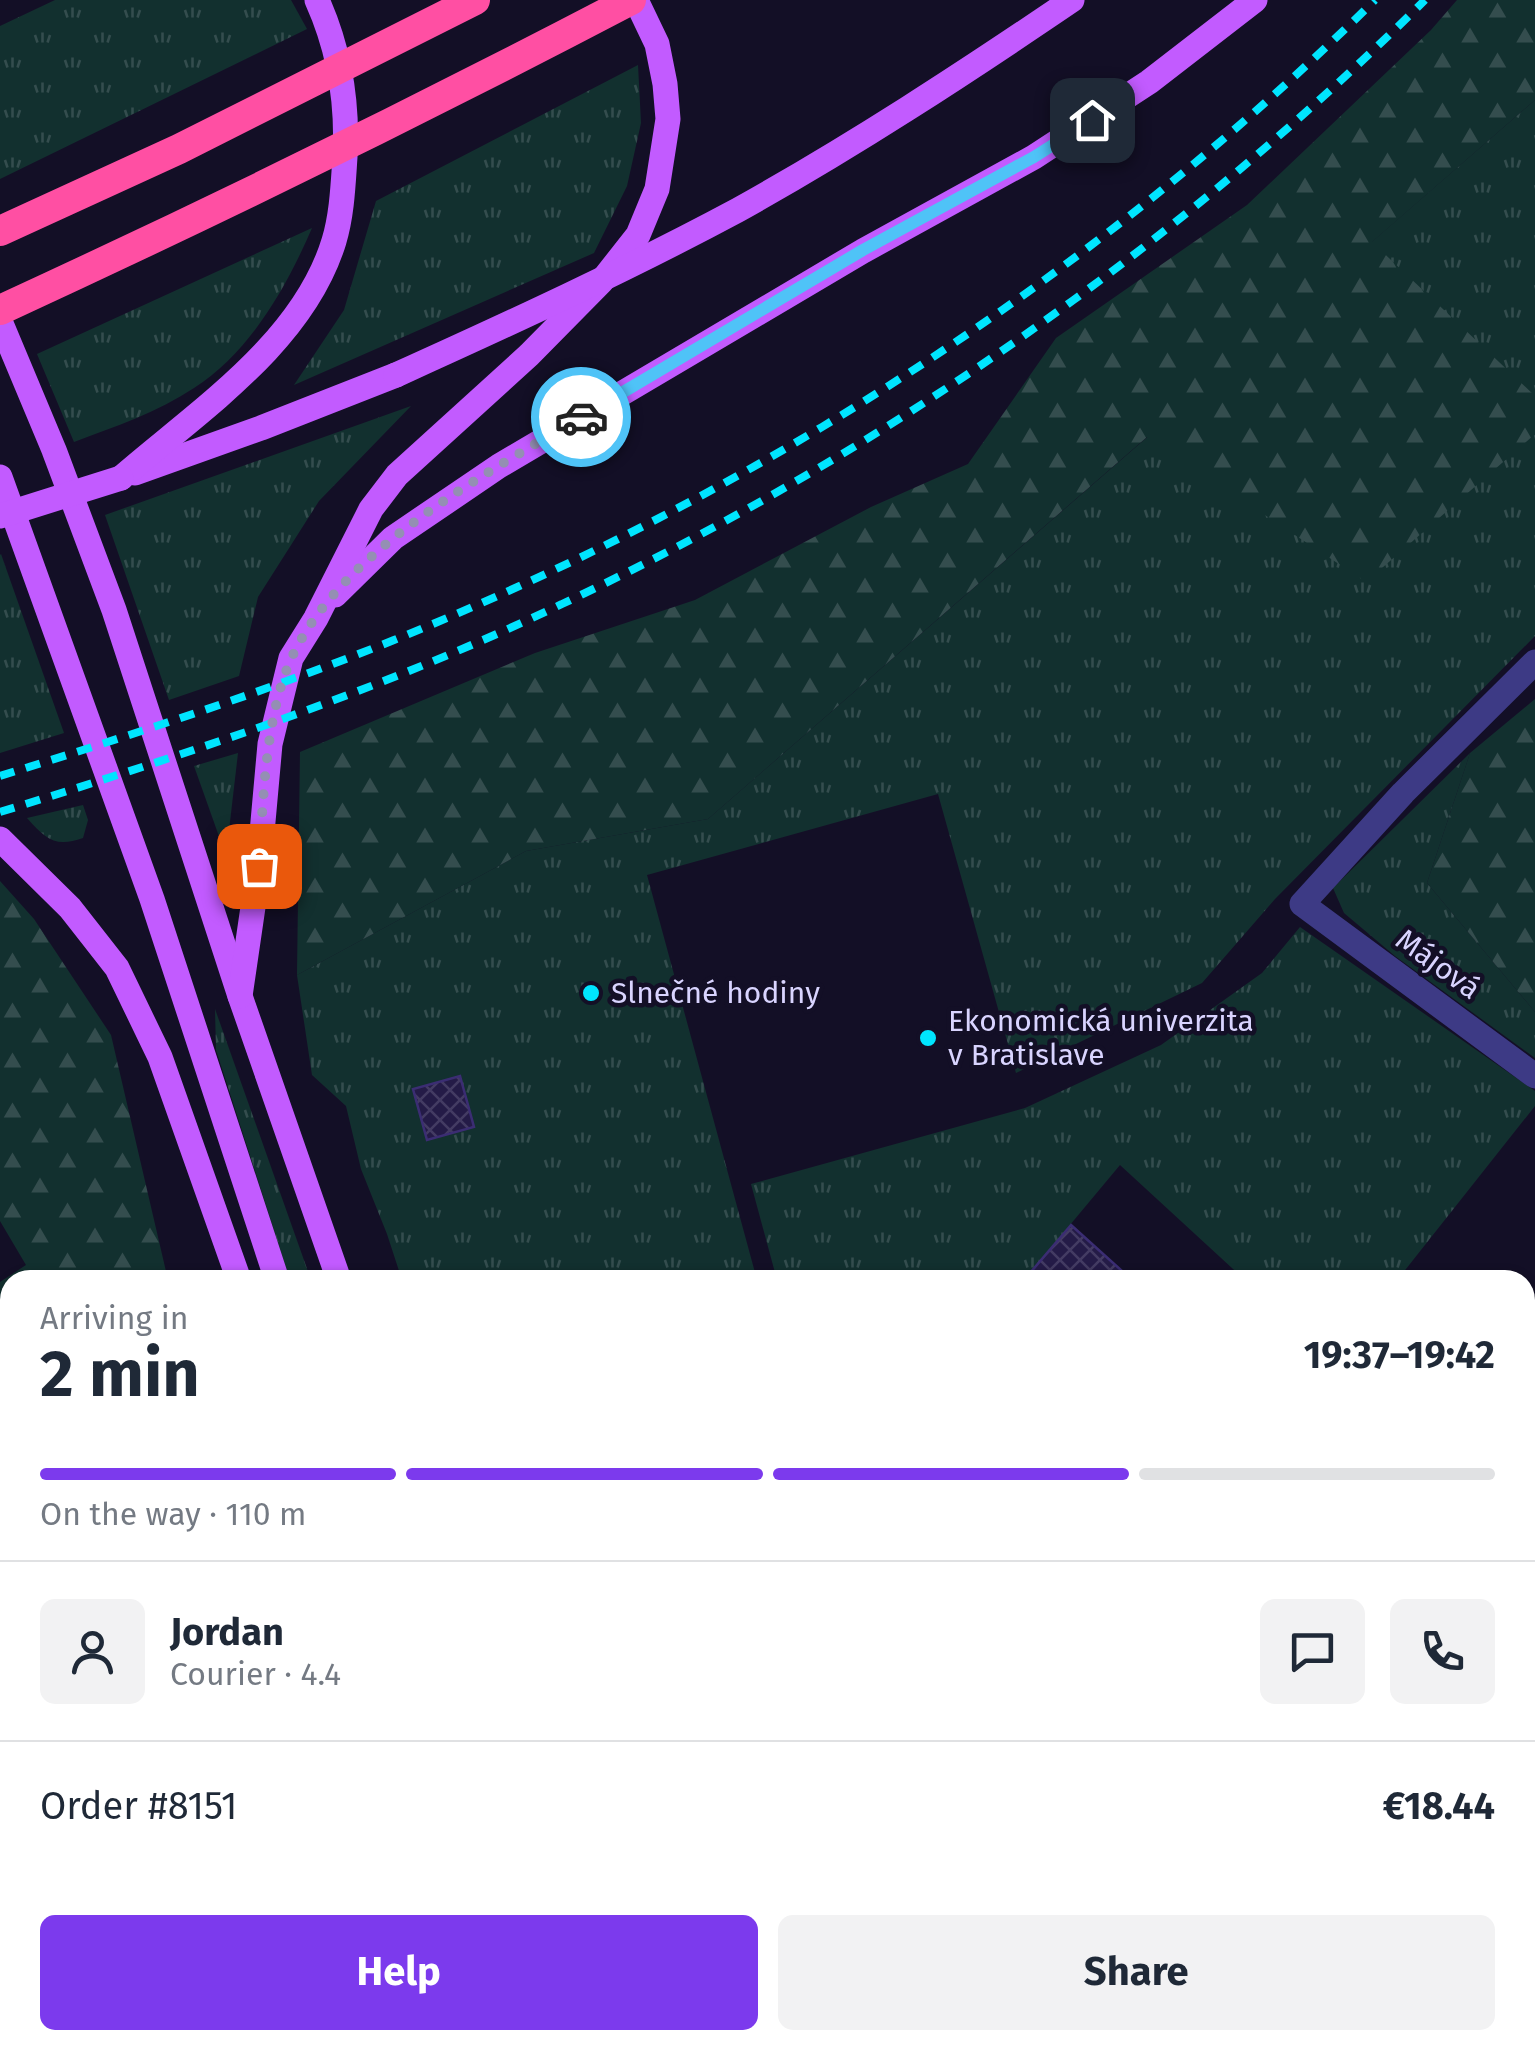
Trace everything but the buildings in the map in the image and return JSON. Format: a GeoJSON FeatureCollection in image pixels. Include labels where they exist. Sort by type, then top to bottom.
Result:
{"type":"FeatureCollection","features":[{"type":"Feature","properties":{"kind":"highway"},"geometry":{"type":"LineString","coordinates":[[0,231],[179,149],[475,0]]}},
{"type":"Feature","properties":{"kind":"highway"},"geometry":{"type":"LineString","coordinates":[[0,310],[212,213],[633,0]]}},
{"type":"Feature","properties":{"kind":"main road"},"geometry":{"type":"LineString","coordinates":[[121,478],[266,352],[295,320],[334,243],[342,205],[347,113],[344,80],[317,0]]}},
{"type":"Feature","properties":{"kind":"main road"},"geometry":{"type":"LineString","coordinates":[[240,996],[259,866],[270,744],[292,658],[371,508],[398,475],[528,355],[600,282],[638,236],[657,189],[668,119],[665,84],[657,44],[633,0]]}},
{"type":"Feature","properties":{"kind":"main road"},"geometry":{"type":"LineString","coordinates":[[0,516],[261,428],[396,375],[553,304],[754,200],[929,97],[1072,0]]}},
{"type":"Feature","properties":{"kind":"main road"},"geometry":{"type":"LineString","coordinates":[[316,618],[349,579],[393,538],[440,504],[863,250],[1034,157],[1150,82],[1255,0]]}},
{"type":"Feature","properties":{"kind":"main road"},"geometry":{"type":"LineString","coordinates":[[0,321],[114,610],[240,996],[336,1270]]}},
{"type":"Feature","properties":{"kind":"main road"},"geometry":{"type":"LineString","coordinates":[[0,476],[152,900],[274,1270]]}},
{"type":"Feature","properties":{"kind":"main road"},"geometry":{"type":"LineString","coordinates":[[0,839],[70,908],[117,968],[160,1057],[235,1270]]}},
{"type":"Feature","properties":{"kind":"street","name":"Májová"},"geometry":{"type":"LineString","coordinates":[[1535,662],[1403,794],[1302,904],[1535,1076]]}},
{"type":"Feature","properties":{"kind":"green space"},"geometry":{"type":"Polygon","coordinates":[[[55,0],[291,0],[307,29],[0,179],[0,26],[55,0]]]}},
{"type":"Feature","properties":{"kind":"green space"},"geometry":{"type":"Polygon","coordinates":[[[1457,0],[1535,0],[1535,100],[1372,242],[1535,396],[1535,434],[1366,582],[1147,437],[708,819],[526,851],[297,975],[300,752],[535,653],[695,600],[871,507],[968,464],[1056,338],[1247,205],[1431,30],[1457,0]]]}},
{"type":"Feature","properties":{"kind":"green space"},"geometry":{"type":"Polygon","coordinates":[[[638,65],[641,123],[627,186],[594,253],[294,385],[344,310],[376,201],[638,65]]]}},
{"type":"Feature","properties":{"kind":"green space"},"geometry":{"type":"Polygon","coordinates":[[[1535,100],[1535,636],[1275,899],[1202,983],[1016,1073],[938,794],[647,875],[754,1270],[399,1270],[361,1169],[346,1106],[312,1075],[297,975],[526,851],[708,819],[1535,100]]]}},
{"type":"Feature","properties":{"kind":"green space"},"geometry":{"type":"Polygon","coordinates":[[[312,228],[264,317],[214,373],[166,404],[74,442],[37,354],[312,228]]]}},
{"type":"Feature","properties":{"kind":"green space"},"geometry":{"type":"Polygon","coordinates":[[[411,406],[319,501],[258,597],[239,676],[169,700],[105,515],[411,406]]]}},
{"type":"Feature","properties":{"kind":"green space"},"geometry":{"type":"Polygon","coordinates":[[[0,555],[64,733],[0,753],[0,555]]]}},
{"type":"Feature","properties":{"kind":"green space"},"geometry":{"type":"Polygon","coordinates":[[[1535,699],[1535,1012],[1427,883],[1470,753],[1535,699]]]}},
{"type":"Feature","properties":{"kind":"green space"},"geometry":{"type":"Polygon","coordinates":[[[238,753],[226,856],[194,766],[238,753]]]}},
{"type":"Feature","properties":{"kind":"green space"},"geometry":{"type":"Polygon","coordinates":[[[1470,753],[1427,883],[1535,1012],[1535,1058],[1395,956],[1344,913],[1333,888],[1470,753]]]}},
{"type":"Feature","properties":{"kind":"green space"},"geometry":{"type":"Polygon","coordinates":[[[83,805],[88,820],[83,838],[73,841],[52,840],[27,818],[83,805]]]}},
{"type":"Feature","properties":{"kind":"green space"},"geometry":{"type":"Polygon","coordinates":[[[0,881],[34,919],[111,1035],[166,1270],[18,1270],[26,1265],[0,1221],[0,881]]]}},
{"type":"Feature","properties":{"kind":"green space"},"geometry":{"type":"Polygon","coordinates":[[[1300,927],[1535,1091],[1535,1106],[1405,1270],[1234,1270],[1120,1165],[1032,1270],[774,1270],[751,1184],[1025,1108],[1161,1045],[1262,973],[1300,927]]]}},
{"type":"Feature","properties":{"kind":"green space"},"geometry":{"type":"Polygon","coordinates":[[[215,1009],[307,1270],[287,1270],[216,1050],[215,1009]]]}},
{"type":"Feature","properties":{"kind":"railway"},"geometry":{"type":"LineString","coordinates":[[0,776],[198,712],[394,640],[529,582],[662,517],[791,445],[916,368],[1038,285],[1155,195],[1268,100],[1375,0]]}},
{"type":"Feature","properties":{"kind":"railway"},"geometry":{"type":"LineString","coordinates":[[0,812],[214,743],[425,664],[562,604],[797,481],[910,412],[1126,261],[1329,91],[1425,0]]}},
{"type":"Feature","properties":{"kind":"way so far"},"geometry":{"type":"LineString","coordinates":[[259,866],[263,796],[280,698],[292,658],[316,618],[349,579],[393,538],[440,504],[581,417]]}},
{"type":"Feature","properties":{"kind":"place","name":"Slnečné hodiny"},"geometry":{"type":"Point","coordinates":[591,993]}},
{"type":"Feature","properties":{"kind":"place","name":"Ekonomická univerzita v Bratislave"},"geometry":{"type":"Point","coordinates":[928,1038]}},
{"type":"Feature","properties":{"kind":"route"},"geometry":{"type":"LineString","coordinates":[[581,417],[1092,120]]}}]}
